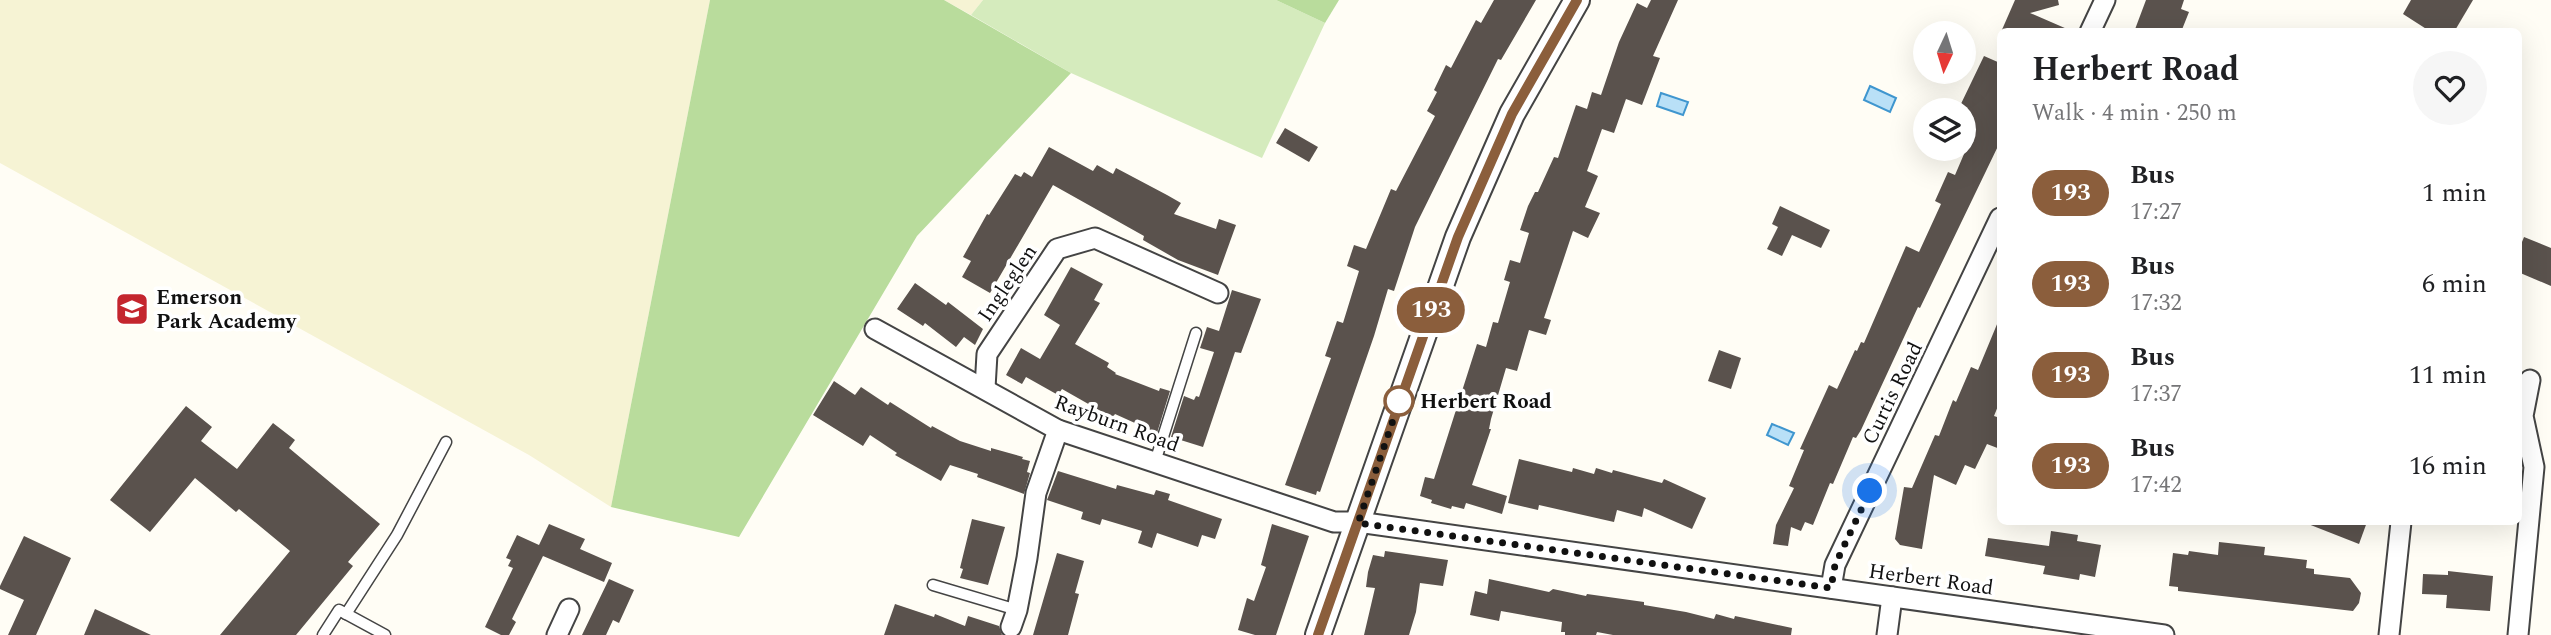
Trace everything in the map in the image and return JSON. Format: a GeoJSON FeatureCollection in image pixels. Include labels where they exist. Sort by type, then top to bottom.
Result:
{"type":"FeatureCollection","features":[{"type":"Feature","properties":{"kind":"street"},"geometry":{"type":"LineString","coordinates":[[1318,635],[1458,237],[1512,114],[1577,0]]}},
{"type":"Feature","properties":{"kind":"street"},"geometry":{"type":"LineString","coordinates":[[2092,28],[2105,0]]}},
{"type":"Feature","properties":{"kind":"street","name":"Curtis Road"},"geometry":{"type":"LineString","coordinates":[[1831,588],[1835,565],[1997,224]]}},
{"type":"Feature","properties":{"kind":"street","name":"Ingleglen"},"geometry":{"type":"LineString","coordinates":[[985,388],[987,354],[1057,248],[1095,238],[1218,293]]}},
{"type":"Feature","properties":{"kind":"street","name":"Rayburn Road"},"geometry":{"type":"LineString","coordinates":[[875,329],[1058,430],[1334,522],[1358,523]]}},
{"type":"Feature","properties":{"kind":"street"},"geometry":{"type":"LineString","coordinates":[[2518,635],[2534,467],[2523,416],[2530,380]]}},
{"type":"Feature","properties":{"kind":"street"},"geometry":{"type":"LineString","coordinates":[[1014,619],[1036,493],[1058,430]]}},
{"type":"Feature","properties":{"kind":"street","name":"Herbert Road"},"geometry":{"type":"LineString","coordinates":[[1358,523],[2152,634]]}},
{"type":"Feature","properties":{"kind":"street"},"geometry":{"type":"LineString","coordinates":[[2389,635],[2401,525]]}},
{"type":"Feature","properties":{"kind":"street"},"geometry":{"type":"LineString","coordinates":[[1887,635],[1892,597]]}},
{"type":"Feature","properties":{"kind":"street"},"geometry":{"type":"LineString","coordinates":[[557,635],[569,609]]}},
{"type":"Feature","properties":{"kind":"lane"},"geometry":{"type":"LineString","coordinates":[[1155,462],[1196,333]]}},
{"type":"Feature","properties":{"kind":"lane"},"geometry":{"type":"LineString","coordinates":[[346,614],[397,535],[446,442]]}},
{"type":"Feature","properties":{"kind":"lane"},"geometry":{"type":"LineString","coordinates":[[933,585],[1014,619]]}},
{"type":"Feature","properties":{"kind":"lane"},"geometry":{"type":"LineString","coordinates":[[323,635],[339,610],[385,635]]}},
{"type":"Feature","properties":{"kind":"shaded area"},"geometry":{"type":"Polygon","coordinates":[[[0,0],[710,0],[611,507],[529,455],[0,163],[0,0]]]}},
{"type":"Feature","properties":{"kind":"shaded area"},"geometry":{"type":"Polygon","coordinates":[[[944,0],[983,0],[971,15],[944,0]]]}},
{"type":"Feature","properties":{"kind":"green space"},"geometry":{"type":"Polygon","coordinates":[[[710,0],[944,0],[1071,73],[917,236],[739,537],[611,507],[710,0]]]}},
{"type":"Feature","properties":{"kind":"green space"},"geometry":{"type":"Polygon","coordinates":[[[983,0],[1276,0],[1325,23],[1262,158],[1071,73],[971,15],[983,0]]]}},
{"type":"Feature","properties":{"kind":"green space"},"geometry":{"type":"Polygon","coordinates":[[[1276,0],[1339,0],[1325,23],[1276,0]]]}},
{"type":"Feature","properties":{"kind":"water"},"geometry":{"type":"Polygon","coordinates":[[[1870,86],[1896,98],[1890,112],[1864,100],[1870,86]]]}},
{"type":"Feature","properties":{"kind":"water"},"geometry":{"type":"Polygon","coordinates":[[[1661,93],[1688,102],[1683,115],[1657,106],[1661,93]]]}},
{"type":"Feature","properties":{"kind":"water"},"geometry":{"type":"Polygon","coordinates":[[[1772,424],[1794,433],[1788,445],[1767,435],[1772,424]]]}},
{"type":"Feature","properties":{"kind":"building"},"geometry":{"type":"Polygon","coordinates":[[[1494,0],[1536,0],[1501,60],[1498,59],[1415,227],[1394,291],[1388,289],[1320,492],[1317,491],[1316,495],[1285,485],[1331,358],[1325,356],[1337,321],[1343,323],[1359,271],[1347,266],[1354,245],[1366,249],[1391,189],[1396,191],[1435,116],[1427,111],[1446,65],[1451,68],[1476,20],[1481,23],[1494,0]]]}},
{"type":"Feature","properties":{"kind":"building"},"geometry":{"type":"Polygon","coordinates":[[[1651,0],[1678,0],[1653,56],[1660,58],[1642,105],[1626,99],[1614,133],[1602,129],[1587,171],[1598,176],[1585,207],[1600,213],[1588,238],[1573,231],[1544,318],[1551,320],[1546,335],[1529,330],[1517,371],[1506,368],[1491,419],[1491,429],[1472,485],[1507,496],[1502,514],[1466,503],[1464,509],[1452,506],[1451,509],[1431,503],[1432,500],[1420,496],[1425,477],[1434,479],[1477,344],[1486,347],[1493,322],[1498,323],[1510,282],[1504,280],[1510,260],[1520,263],[1529,233],[1520,230],[1528,206],[1535,192],[1538,192],[1554,157],[1558,158],[1576,105],[1587,109],[1592,92],[1601,95],[1619,42],[1637,3],[1647,8],[1651,0]]]}},
{"type":"Feature","properties":{"kind":"building"},"geometry":{"type":"Polygon","coordinates":[[[2015,0],[2058,0],[2059,5],[2030,13],[2065,28],[2003,28],[2015,0]]]}},
{"type":"Feature","properties":{"kind":"building"},"geometry":{"type":"Polygon","coordinates":[[[2146,0],[2184,0],[2181,9],[2189,12],[2183,28],[2136,28],[2146,0]]]}},
{"type":"Feature","properties":{"kind":"building"},"geometry":{"type":"Polygon","coordinates":[[[2411,0],[2473,0],[2456,28],[2425,28],[2403,14],[2411,0]]]}},
{"type":"Feature","properties":{"kind":"building"},"geometry":{"type":"Polygon","coordinates":[[[1984,56],[1997,62],[1997,148],[1920,308],[1918,307],[1861,430],[1856,438],[1853,437],[1833,484],[1830,483],[1813,525],[1805,522],[1801,531],[1791,527],[1788,546],[1773,544],[1776,525],[1794,488],[1789,486],[1804,450],[1800,449],[1829,385],[1837,389],[1855,350],[1857,351],[1861,342],[1864,343],[1906,246],[1919,252],[1941,204],[1935,201],[1948,172],[1955,175],[1961,161],[1976,161],[1976,98],[1964,98],[1971,84],[1976,84],[1976,73],[1984,56]]]}},
{"type":"Feature","properties":{"kind":"building"},"geometry":{"type":"Polygon","coordinates":[[[1285,128],[1318,147],[1309,162],[1276,143],[1285,128]]]}},
{"type":"Feature","properties":{"kind":"building"},"geometry":{"type":"Polygon","coordinates":[[[1049,147],[1093,171],[1097,165],[1113,174],[1116,168],[1167,195],[1181,203],[1174,214],[1216,229],[1219,219],[1236,225],[1218,275],[1178,260],[1143,240],[1144,236],[1053,185],[990,293],[962,277],[971,261],[963,257],[987,214],[989,215],[1015,174],[1021,177],[1024,172],[1032,177],[1049,147]]]}},
{"type":"Feature","properties":{"kind":"building"},"geometry":{"type":"Polygon","coordinates":[[[1780,206],[1830,230],[1821,248],[1792,235],[1782,256],[1767,249],[1778,227],[1772,224],[1780,206]]]}},
{"type":"Feature","properties":{"kind":"building"},"geometry":{"type":"Polygon","coordinates":[[[2524,237],[2551,248],[2551,286],[2522,274],[2524,237]]]}},
{"type":"Feature","properties":{"kind":"building"},"geometry":{"type":"Polygon","coordinates":[[[1071,267],[1103,284],[1094,300],[1100,303],[1075,344],[1109,363],[1107,367],[1115,374],[1159,391],[1160,388],[1170,391],[1157,433],[1115,414],[1113,417],[1106,414],[1062,389],[1058,395],[1026,377],[1022,384],[1006,375],[1021,348],[1040,359],[1060,325],[1044,315],[1071,267]]]}},
{"type":"Feature","properties":{"kind":"building"},"geometry":{"type":"Polygon","coordinates":[[[915,283],[946,305],[948,302],[983,329],[975,345],[964,337],[956,347],[925,323],[923,326],[897,309],[915,283]]]}},
{"type":"Feature","properties":{"kind":"building"},"geometry":{"type":"Polygon","coordinates":[[[1232,290],[1261,299],[1241,353],[1235,352],[1203,447],[1171,437],[1184,396],[1194,400],[1196,396],[1199,397],[1214,352],[1200,348],[1207,327],[1219,331],[1232,290]]]}},
{"type":"Feature","properties":{"kind":"building"},"geometry":{"type":"Polygon","coordinates":[[[1997,324],[1997,408],[1994,416],[1997,417],[1997,448],[1987,444],[1975,469],[1965,465],[1956,485],[1934,475],[1922,549],[1900,545],[1895,539],[1904,487],[1912,488],[1935,435],[1939,436],[1953,400],[1956,402],[1971,367],[1978,370],[1997,324]]]}},
{"type":"Feature","properties":{"kind":"building"},"geometry":{"type":"Polygon","coordinates":[[[1719,350],[1741,358],[1731,389],[1708,381],[1719,350]]]}},
{"type":"Feature","properties":{"kind":"building"},"geometry":{"type":"Polygon","coordinates":[[[834,381],[855,395],[861,387],[888,405],[890,402],[931,428],[932,426],[960,441],[1030,461],[1027,472],[1030,473],[1024,494],[950,465],[941,481],[895,455],[897,453],[870,435],[863,446],[813,415],[834,381]]]}},
{"type":"Feature","properties":{"kind":"building"},"geometry":{"type":"Polygon","coordinates":[[[186,406],[212,427],[201,441],[237,469],[273,423],[295,440],[289,448],[380,524],[348,562],[353,566],[296,635],[220,635],[290,551],[239,509],[236,512],[195,478],[150,532],[110,500],[186,406]]]}},
{"type":"Feature","properties":{"kind":"building"},"geometry":{"type":"Polygon","coordinates":[[[1519,459],[1572,472],[1573,468],[1594,474],[1596,468],[1662,483],[1664,479],[1706,498],[1692,529],[1644,508],[1642,517],[1617,510],[1614,522],[1539,505],[1538,510],[1508,503],[1519,459]]]}},
{"type":"Feature","properties":{"kind":"building"},"geometry":{"type":"Polygon","coordinates":[[[1058,471],[1116,489],[1117,485],[1154,495],[1156,490],[1170,494],[1168,500],[1222,519],[1215,539],[1202,535],[1198,547],[1157,533],[1152,548],[1138,543],[1142,531],[1102,519],[1100,525],[1081,519],[1083,512],[1047,500],[1058,471]]]}},
{"type":"Feature","properties":{"kind":"building"},"geometry":{"type":"Polygon","coordinates":[[[972,519],[1005,527],[988,585],[960,578],[972,519]]]}},
{"type":"Feature","properties":{"kind":"building"},"geometry":{"type":"Polygon","coordinates":[[[549,524],[585,539],[580,549],[612,563],[604,582],[543,556],[512,619],[516,622],[509,635],[501,635],[485,627],[513,568],[508,566],[511,560],[506,558],[517,535],[539,545],[549,524]]]}},
{"type":"Feature","properties":{"kind":"building"},"geometry":{"type":"Polygon","coordinates":[[[1272,524],[1309,536],[1276,635],[1255,635],[1238,630],[1247,598],[1254,601],[1266,567],[1261,565],[1272,524]]]}},
{"type":"Feature","properties":{"kind":"building"},"geometry":{"type":"Polygon","coordinates":[[[2311,525],[2366,525],[2359,544],[2311,525]]]}},
{"type":"Feature","properties":{"kind":"building"},"geometry":{"type":"Polygon","coordinates":[[[2051,531],[2078,535],[2077,541],[2101,545],[2095,577],[2080,574],[2079,580],[2043,574],[2045,566],[1985,556],[1988,538],[2049,546],[2051,531]]]}},
{"type":"Feature","properties":{"kind":"building"},"geometry":{"type":"Polygon","coordinates":[[[24,536],[71,558],[36,635],[8,635],[24,600],[0,589],[0,586],[24,536]]]}},
{"type":"Feature","properties":{"kind":"building"},"geometry":{"type":"Polygon","coordinates":[[[2219,542],[2265,547],[2264,555],[2307,560],[2306,568],[2314,569],[2314,574],[2350,578],[2361,593],[2359,603],[2353,611],[2178,591],[2178,587],[2169,586],[2173,553],[2188,555],[2189,551],[2218,555],[2219,542]]]}},
{"type":"Feature","properties":{"kind":"building"},"geometry":{"type":"Polygon","coordinates":[[[1385,551],[1448,560],[1443,586],[1420,583],[1409,635],[1364,635],[1375,588],[1366,587],[1368,572],[1373,555],[1384,557],[1385,551]]]}},
{"type":"Feature","properties":{"kind":"building"},"geometry":{"type":"Polygon","coordinates":[[[1057,553],[1084,561],[1068,635],[1033,635],[1057,553]]]}},
{"type":"Feature","properties":{"kind":"building"},"geometry":{"type":"Polygon","coordinates":[[[2448,571],[2493,576],[2490,611],[2446,608],[2447,595],[2422,594],[2423,574],[2448,575],[2448,571]]]}},
{"type":"Feature","properties":{"kind":"building"},"geometry":{"type":"Polygon","coordinates":[[[609,579],[634,590],[619,623],[613,620],[606,635],[582,635],[609,579]]]}},
{"type":"Feature","properties":{"kind":"building"},"geometry":{"type":"Polygon","coordinates":[[[1489,579],[1549,592],[1553,589],[1586,596],[1644,602],[1644,605],[1714,619],[1716,614],[1734,619],[1735,616],[1792,628],[1791,635],[1613,635],[1597,632],[1596,635],[1565,635],[1565,632],[1561,632],[1562,622],[1501,611],[1499,621],[1470,615],[1475,591],[1487,594],[1489,579]]]}},
{"type":"Feature","properties":{"kind":"building"},"geometry":{"type":"Polygon","coordinates":[[[895,604],[934,617],[935,614],[965,626],[968,616],[999,626],[1002,635],[884,635],[895,604]]]}},
{"type":"Feature","properties":{"kind":"building"},"geometry":{"type":"Polygon","coordinates":[[[95,609],[151,635],[84,635],[95,609]]]}},
{"type":"Feature","properties":{"kind":"bus line","name":"193"},"geometry":{"type":"LineString","coordinates":[[1318,635],[1458,237],[1512,114],[1577,0]]}},
{"type":"Feature","properties":{"kind":"place","name":"Emerson Park Academy"},"geometry":{"type":"Point","coordinates":[132,309]}},
{"type":"Feature","properties":{"kind":"place","name":"Herbert Road"},"geometry":{"type":"Point","coordinates":[1399,401]}},
{"type":"Feature","properties":{"kind":"route"},"geometry":{"type":"LineString","coordinates":[[1399,401],[1402,394],[1358,523],[1831,588],[1835,565],[1870,491]]}}]}
